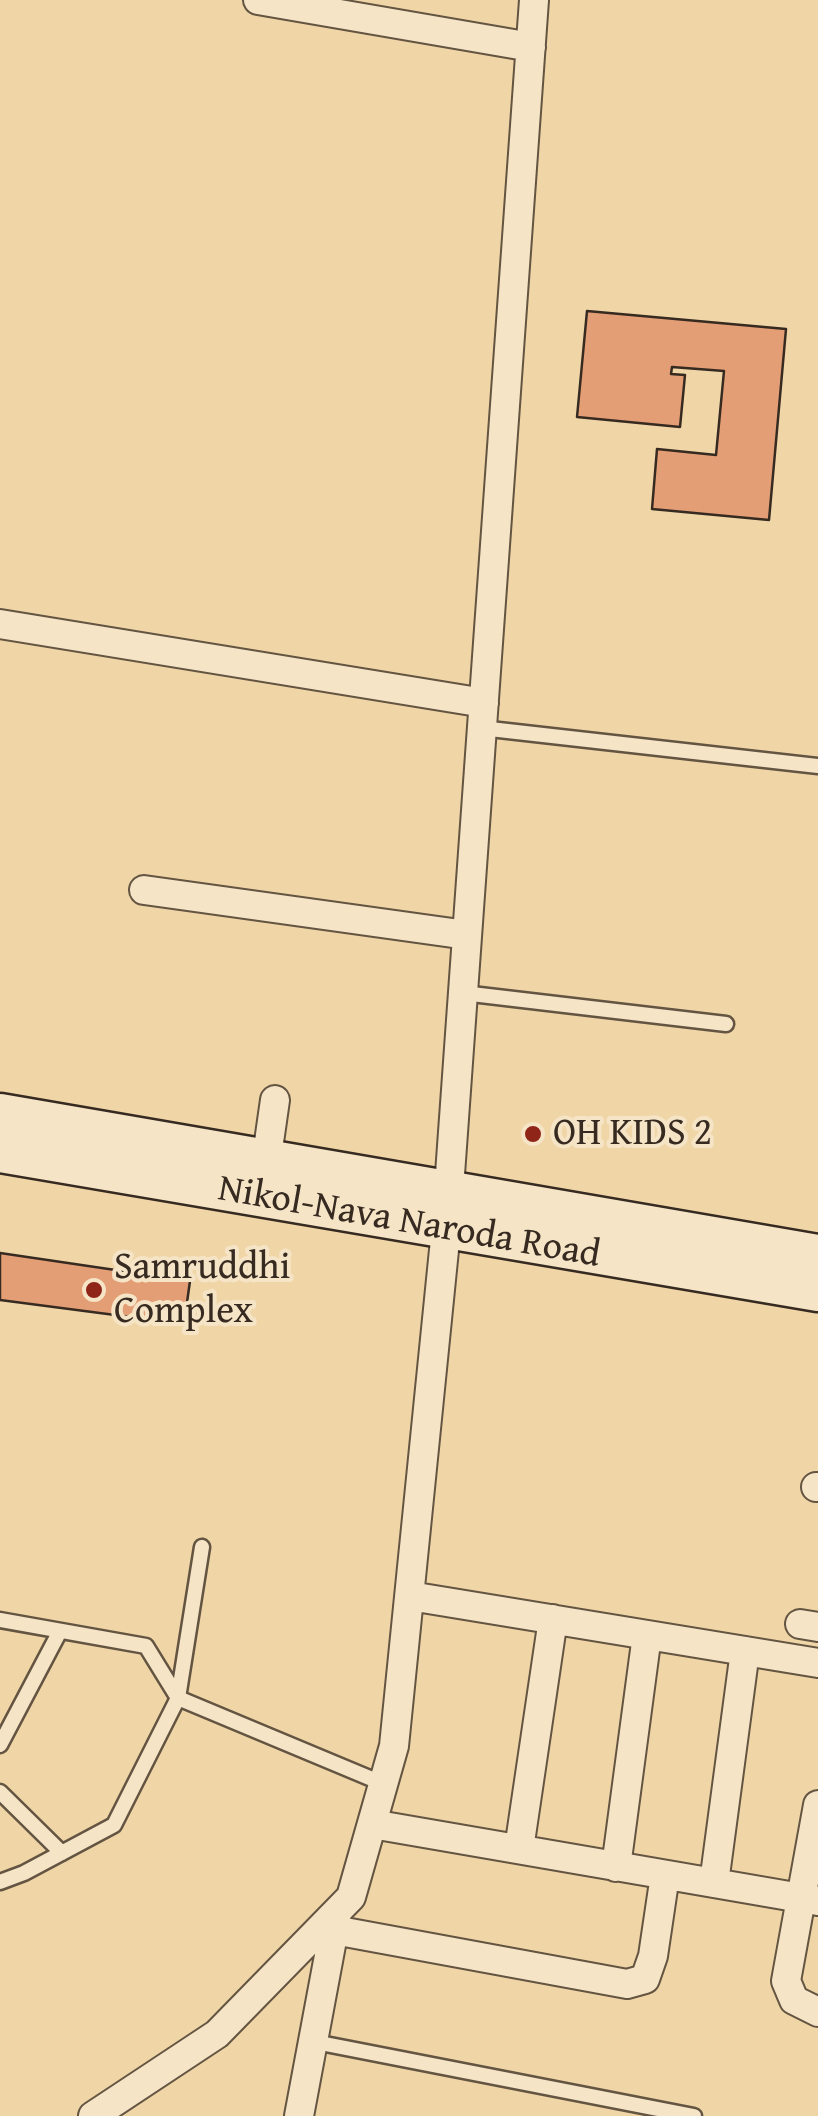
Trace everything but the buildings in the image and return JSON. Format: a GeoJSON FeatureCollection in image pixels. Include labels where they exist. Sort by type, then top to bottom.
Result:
{"type":"FeatureCollection","features":[{"type":"Feature","properties":{"kind":"street"},"geometry":{"type":"LineString","coordinates":[[258,0],[531,48]]}},
{"type":"Feature","properties":{"kind":"street"},"geometry":{"type":"LineString","coordinates":[[93,2116],[218,2034],[335,1920],[351,1898],[394,1746],[447,1212],[534,0]]}},
{"type":"Feature","properties":{"kind":"street"},"geometry":{"type":"LineString","coordinates":[[0,624],[482,716]]}},
{"type":"Feature","properties":{"kind":"street"},"geometry":{"type":"LineString","coordinates":[[144,890],[467,935]]}},
{"type":"Feature","properties":{"kind":"street"},"geometry":{"type":"LineString","coordinates":[[0,1114],[263,1180],[275,1100]]}},
{"type":"Feature","properties":{"kind":"street","name":"Nikol-Nava Naroda Road"},"geometry":{"type":"LineString","coordinates":[[0,1152],[263,1180],[447,1212],[818,1291]]}},
{"type":"Feature","properties":{"kind":"street"},"geometry":{"type":"LineString","coordinates":[[447,1212],[818,1256]]}},
{"type":"Feature","properties":{"kind":"street"},"geometry":{"type":"LineString","coordinates":[[410,1596],[818,1664]]}},
{"type":"Feature","properties":{"kind":"street"},"geometry":{"type":"LineString","coordinates":[[520,1850],[553,1619]]}},
{"type":"Feature","properties":{"kind":"street"},"geometry":{"type":"LineString","coordinates":[[616,1866],[647,1635]]}},
{"type":"Feature","properties":{"kind":"street"},"geometry":{"type":"LineString","coordinates":[[714,1883],[745,1651]]}},
{"type":"Feature","properties":{"kind":"street"},"geometry":{"type":"LineString","coordinates":[[818,1805],[810,1900],[786,1981],[794,2000],[818,2012]]}},
{"type":"Feature","properties":{"kind":"street"},"geometry":{"type":"LineString","coordinates":[[372,1824],[810,1900]]}},
{"type":"Feature","properties":{"kind":"street"},"geometry":{"type":"LineString","coordinates":[[335,1920],[627,1984],[645,1978],[653,1956],[665,1874]]}},
{"type":"Feature","properties":{"kind":"street"},"geometry":{"type":"LineString","coordinates":[[299,2116],[335,1920]]}},
{"type":"Feature","properties":{"kind":"lane"},"geometry":{"type":"LineString","coordinates":[[482,716],[818,766]]}},
{"type":"Feature","properties":{"kind":"lane"},"geometry":{"type":"LineString","coordinates":[[462,993],[726,1024]]}},
{"type":"Feature","properties":{"kind":"lane"},"geometry":{"type":"LineString","coordinates":[[0,1882],[114,1825],[178,1698],[202,1547]]}},
{"type":"Feature","properties":{"kind":"lane"},"geometry":{"type":"LineString","coordinates":[[0,1620],[146,1646],[178,1698],[384,1784]]}},
{"type":"Feature","properties":{"kind":"lane"},"geometry":{"type":"LineString","coordinates":[[0,1745],[60,1631]]}},
{"type":"Feature","properties":{"kind":"lane"},"geometry":{"type":"LineString","coordinates":[[0,1792],[62,1853]]}},
{"type":"Feature","properties":{"kind":"lane"},"geometry":{"type":"LineString","coordinates":[[315,2042],[694,2116]]}},
{"type":"Feature","properties":{"kind":"place","name":"OH KIDS 2"},"geometry":{"type":"Point","coordinates":[533,1134]}},
{"type":"Feature","properties":{"kind":"place","name":"Samruddhi Complex"},"geometry":{"type":"Point","coordinates":[94,1290]}}]}
